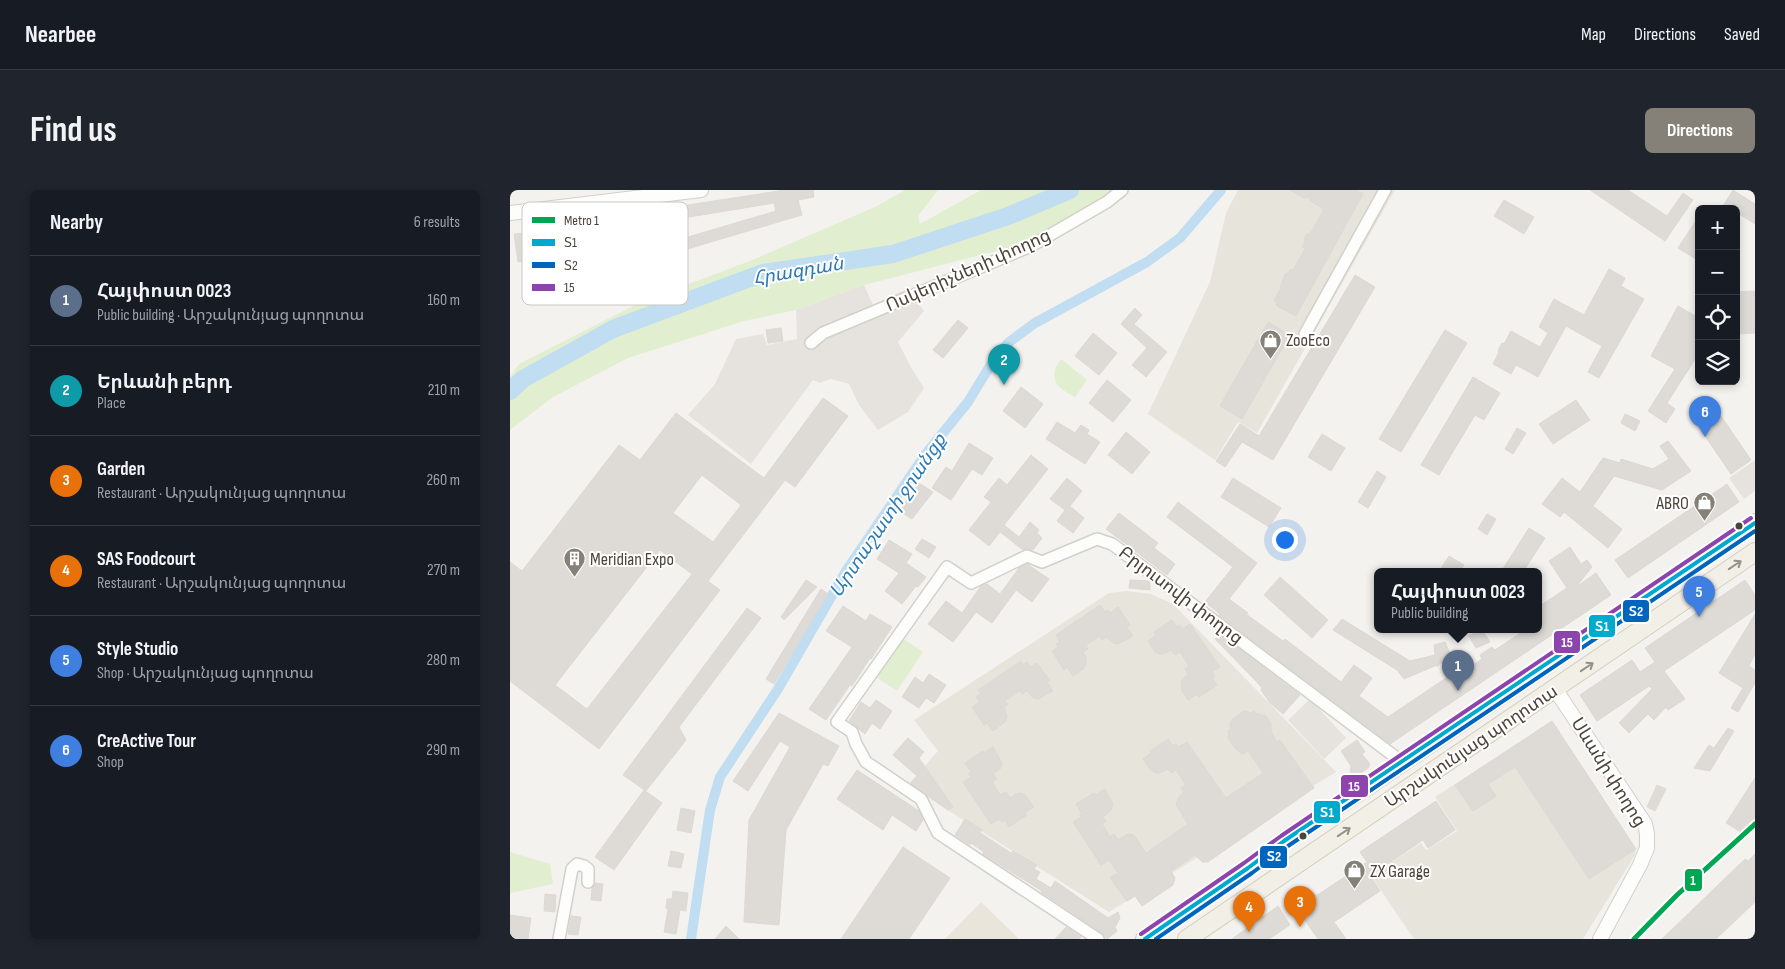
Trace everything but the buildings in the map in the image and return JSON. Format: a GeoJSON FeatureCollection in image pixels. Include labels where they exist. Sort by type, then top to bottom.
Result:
{"type":"FeatureCollection","features":[{"type":"Feature","properties":{"kind":"main road","name":"Արշակունյաց պողոտա"},"geometry":{"type":"LineString","coordinates":[[1145,939],[1248,868],[1284,840],[1755,524]]}},
{"type":"Feature","properties":{"kind":"main road","name":"Արշակունյաց պողոտա"},"geometry":{"type":"LineString","coordinates":[[1186,939],[1755,552]]}},
{"type":"Feature","properties":{"kind":"main road"},"geometry":{"type":"LineString","coordinates":[[1284,840],[1283,850],[1288,858],[1299,862]]}},
{"type":"Feature","properties":{"kind":"main road"},"geometry":{"type":"LineString","coordinates":[[1248,868],[1257,870],[1261,876],[1258,889]]}},
{"type":"Feature","properties":{"kind":"street"},"geometry":{"type":"LineString","coordinates":[[601,202],[701,190]]}},
{"type":"Feature","properties":{"kind":"street","name":"Ոսկերիչների փողոց"},"geometry":{"type":"LineString","coordinates":[[811,343],[832,329],[1031,246],[1107,202],[1122,190]]}},
{"type":"Feature","properties":{"kind":"street"},"geometry":{"type":"LineString","coordinates":[[1305,334],[1385,190]]}},
{"type":"Feature","properties":{"kind":"street","name":"Բրյուսովի փողոց"},"geometry":{"type":"LineString","coordinates":[[1098,939],[938,833],[921,799],[866,762],[852,732],[838,722],[947,567],[970,583],[1026,556],[1042,562],[1097,539],[1112,544],[1402,762]]}},
{"type":"Feature","properties":{"kind":"street","name":"Սևանի փողոց"},"geometry":{"type":"LineString","coordinates":[[1556,689],[1645,824],[1647,834],[1647,848],[1640,865],[1600,939]]}},
{"type":"Feature","properties":{"kind":"street"},"geometry":{"type":"LineString","coordinates":[[560,933],[572,869],[577,864],[588,869],[588,882]]}},
{"type":"Feature","properties":{"kind":"shaded area"},"geometry":{"type":"Polygon","coordinates":[[[1238,190],[1395,190],[1257,433],[1238,422],[1215,460],[1148,414],[1210,282],[1226,213],[1238,190]]]}},
{"type":"Feature","properties":{"kind":"shaded area"},"geometry":{"type":"Polygon","coordinates":[[[864,285],[873,305],[907,289],[924,311],[898,342],[924,388],[908,412],[878,430],[859,405],[849,384],[831,379],[820,383],[813,380],[751,464],[688,415],[715,384],[736,339],[763,334],[767,345],[797,339],[796,310],[864,285]]]}},
{"type":"Feature","properties":{"kind":"shaded area"},"geometry":{"type":"Polygon","coordinates":[[[1755,460],[1755,491],[1744,499],[1729,478],[1755,460]]]}},
{"type":"Feature","properties":{"kind":"shaded area"},"geometry":{"type":"Polygon","coordinates":[[[1127,591],[1151,594],[1173,604],[1336,772],[1109,912],[908,785],[938,751],[914,720],[1109,593],[1127,591]]]}},
{"type":"Feature","properties":{"kind":"shaded area"},"geometry":{"type":"Polygon","coordinates":[[[1310,699],[1346,738],[1324,759],[1288,720],[1310,699]]]}},
{"type":"Feature","properties":{"kind":"shaded area"},"geometry":{"type":"Polygon","coordinates":[[[1552,721],[1636,849],[1635,855],[1583,939],[1414,939],[1371,876],[1421,843],[1426,850],[1457,831],[1435,797],[1552,721]]]}},
{"type":"Feature","properties":{"kind":"shaded area"},"geometry":{"type":"Polygon","coordinates":[[[981,902],[1019,939],[945,939],[981,902]]]}},
{"type":"Feature","properties":{"kind":"green space"},"geometry":{"type":"Polygon","coordinates":[[[905,190],[938,190],[918,216],[920,224],[981,190],[1115,190],[1106,198],[1031,242],[864,285],[796,310],[744,321],[628,358],[553,397],[510,430],[510,377],[519,364],[635,305],[688,305],[688,284],[750,261],[875,207],[905,190]]]}},
{"type":"Feature","properties":{"kind":"green space"},"geometry":{"type":"Polygon","coordinates":[[[1061,359],[1087,380],[1075,397],[1063,390],[1054,377],[1061,359]]]}},
{"type":"Feature","properties":{"kind":"green space"},"geometry":{"type":"Polygon","coordinates":[[[902,638],[923,652],[897,691],[876,677],[902,638]]]}},
{"type":"Feature","properties":{"kind":"green space"},"geometry":{"type":"Polygon","coordinates":[[[510,852],[550,864],[553,884],[510,893],[510,852]]]}},
{"type":"Feature","properties":{"kind":"waterway","name":"Հրազդան"},"geometry":{"type":"LineString","coordinates":[[688,301],[763,273],[893,254],[1008,216],[1070,190]]}},
{"type":"Feature","properties":{"kind":"waterway","name":"Արտաշատի ջրանցք"},"geometry":{"type":"LineString","coordinates":[[691,939],[710,810],[720,777],[778,689],[846,571],[925,455],[968,402],[993,361],[1008,343],[1035,323],[1147,262],[1180,238],[1221,190]]}},
{"type":"Feature","properties":{"kind":"waterway","name":"Հրազդան"},"geometry":{"type":"LineString","coordinates":[[510,391],[523,379],[613,329],[677,305]]}},
{"type":"Feature","properties":{"kind":"metro line","name":"1"},"geometry":{"type":"LineString","coordinates":[[1634,939],[1677,895],[1755,824]]}},
{"type":"Feature","properties":{"kind":"transit line","name":"15"},"geometry":{"type":"LineString","coordinates":[[1141,934],[1281,836],[1751,518]]}},
{"type":"Feature","properties":{"kind":"transit line","name":"Տ1"},"geometry":{"type":"LineString","coordinates":[[1145,939],[1284,841],[1755,523]]}},
{"type":"Feature","properties":{"kind":"transit line","name":"Տ2"},"geometry":{"type":"LineString","coordinates":[[1156,939],[1288,846],[1755,531]]}},
{"type":"Feature","properties":{"kind":"place","name":"ZooEco"},"geometry":{"type":"Point","coordinates":[1270,359]}},
{"type":"Feature","properties":{"kind":"place","name":"Երևանի բերդ"},"geometry":{"type":"Point","coordinates":[1004,385]}},
{"type":"Feature","properties":{"kind":"place","name":"CreActive Tour"},"geometry":{"type":"Point","coordinates":[1705,437]}},
{"type":"Feature","properties":{"kind":"place","name":"ABRO"},"geometry":{"type":"Point","coordinates":[1705,522]}},
{"type":"Feature","properties":{"kind":"place","name":"Meridian Expo"},"geometry":{"type":"Point","coordinates":[574,578]}},
{"type":"Feature","properties":{"kind":"place","name":"Style Studio"},"geometry":{"type":"Point","coordinates":[1699,617]}},
{"type":"Feature","properties":{"kind":"place","name":"Հայփոստ 0023"},"geometry":{"type":"Point","coordinates":[1458,691]}},
{"type":"Feature","properties":{"kind":"place","name":"ZX Garage"},"geometry":{"type":"Point","coordinates":[1354,890]}},
{"type":"Feature","properties":{"kind":"place","name":"Garden"},"geometry":{"type":"Point","coordinates":[1300,927]}},
{"type":"Feature","properties":{"kind":"place","name":"SAS Foodcourt"},"geometry":{"type":"Point","coordinates":[1249,932]}}]}
